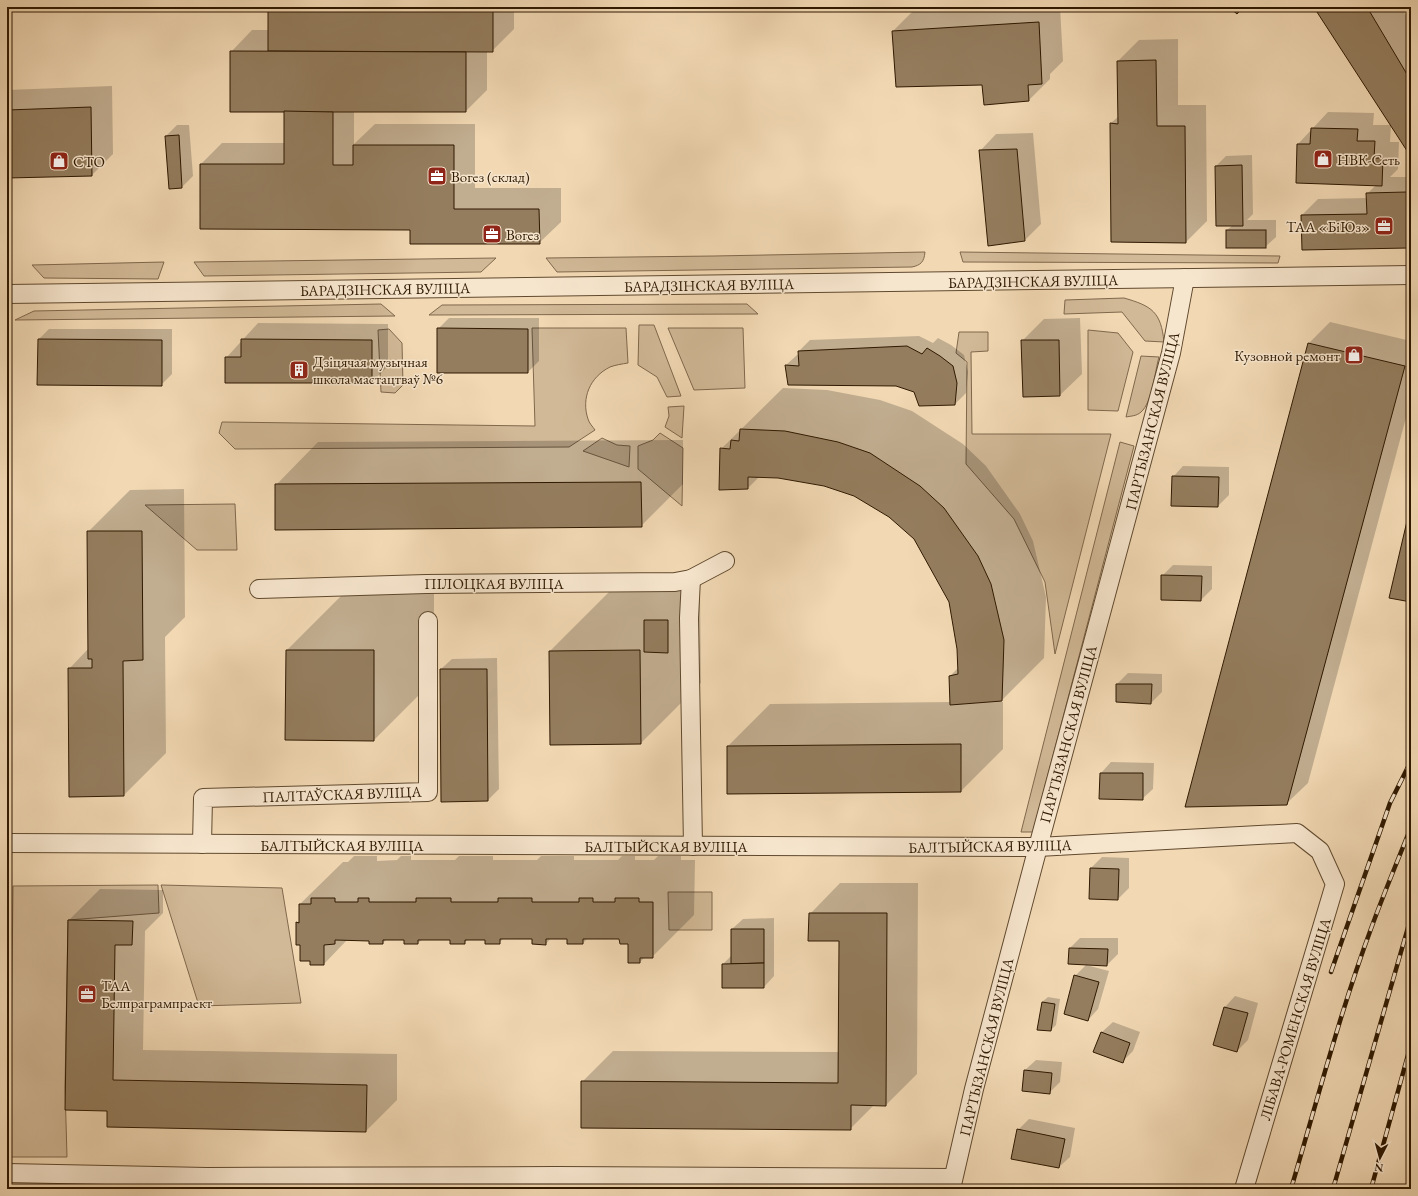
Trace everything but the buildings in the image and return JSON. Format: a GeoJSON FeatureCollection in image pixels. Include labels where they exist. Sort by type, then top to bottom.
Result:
{"type":"FeatureCollection","features":[{"type":"Feature","properties":{"kind":"street","name":"БАРАДЗІНСКАЯ ВУЛІЦА"},"geometry":{"type":"LineString","coordinates":[[7,294],[1411,275]]}},
{"type":"Feature","properties":{"kind":"street","name":"ПАРТЫЗАНСКАЯ ВУЛІЦА"},"geometry":{"type":"LineString","coordinates":[[952,1183],[976,1081],[1171,353],[1185,278]]}},
{"type":"Feature","properties":{"kind":"street","name":"ПІЛОЦКАЯ ВУЛІЦА"},"geometry":{"type":"LineString","coordinates":[[259,589],[426,584],[675,582],[691,579],[725,561]]}},
{"type":"Feature","properties":{"kind":"street"},"geometry":{"type":"LineString","coordinates":[[691,579],[689,618],[694,846]]}},
{"type":"Feature","properties":{"kind":"street","name":"ПАЛТАЎСКАЯ ВУЛІЦА"},"geometry":{"type":"LineString","coordinates":[[202,844],[203,798],[428,792],[428,622]]}},
{"type":"Feature","properties":{"kind":"street","name":"БАЛТЫЙСКАЯ ВУЛІЦА"},"geometry":{"type":"LineString","coordinates":[[7,843],[1038,847],[1297,833],[1320,851]]}},
{"type":"Feature","properties":{"kind":"street","name":"ЛІБАВА-РОМЕНСКАЯ ВУЛІЦА"},"geometry":{"type":"LineString","coordinates":[[1244,1189],[1335,884],[1320,851]]}},
{"type":"Feature","properties":{"kind":"street"},"geometry":{"type":"LineString","coordinates":[[7,1173],[207,1177],[952,1183]]}},
{"type":"Feature","properties":{"kind":"shaded area"},"geometry":{"type":"Polygon","coordinates":[[[925,252],[922,262],[912,267],[557,272],[546,258],[714,256],[925,252]]]}},
{"type":"Feature","properties":{"kind":"shaded area"},"geometry":{"type":"Polygon","coordinates":[[[960,252],[1280,256],[1278,263],[963,262],[960,252]]]}},
{"type":"Feature","properties":{"kind":"shaded area"},"geometry":{"type":"Polygon","coordinates":[[[496,258],[481,272],[204,276],[194,262],[496,258]]]}},
{"type":"Feature","properties":{"kind":"shaded area"},"geometry":{"type":"Polygon","coordinates":[[[164,262],[158,279],[44,278],[32,265],[164,262]]]}},
{"type":"Feature","properties":{"kind":"shaded area"},"geometry":{"type":"Polygon","coordinates":[[[1124,298],[1142,304],[1153,312],[1157,317],[1163,332],[1164,342],[1145,341],[1122,312],[1064,314],[1065,300],[1124,298]]]}},
{"type":"Feature","properties":{"kind":"shaded area"},"geometry":{"type":"Polygon","coordinates":[[[381,304],[395,316],[15,320],[34,311],[381,304]]]}},
{"type":"Feature","properties":{"kind":"shaded area"},"geometry":{"type":"Polygon","coordinates":[[[747,304],[758,314],[429,315],[442,305],[747,304]]]}},
{"type":"Feature","properties":{"kind":"shaded area"},"geometry":{"type":"Polygon","coordinates":[[[639,325],[654,325],[681,396],[667,397],[657,377],[638,365],[639,325]]]}},
{"type":"Feature","properties":{"kind":"shaded area"},"geometry":{"type":"Polygon","coordinates":[[[532,328],[626,328],[628,363],[610,367],[597,376],[592,382],[587,396],[586,411],[590,423],[595,430],[569,447],[235,449],[219,433],[222,422],[535,426],[532,328]]]}},
{"type":"Feature","properties":{"kind":"shaded area"},"geometry":{"type":"Polygon","coordinates":[[[668,328],[743,328],[745,388],[694,390],[668,328]]]}},
{"type":"Feature","properties":{"kind":"shaded area"},"geometry":{"type":"Polygon","coordinates":[[[389,329],[402,343],[403,385],[395,393],[381,392],[378,330],[389,329]]]}},
{"type":"Feature","properties":{"kind":"shaded area"},"geometry":{"type":"Polygon","coordinates":[[[1088,330],[1118,333],[1133,352],[1118,411],[1088,410],[1088,330]]]}},
{"type":"Feature","properties":{"kind":"shaded area"},"geometry":{"type":"Polygon","coordinates":[[[959,332],[988,332],[988,351],[971,352],[972,434],[1111,434],[1055,654],[1045,582],[1014,519],[966,464],[967,362],[956,353],[959,332]]]}},
{"type":"Feature","properties":{"kind":"shaded area"},"geometry":{"type":"Polygon","coordinates":[[[1141,356],[1159,357],[1153,386],[1145,408],[1136,415],[1126,417],[1141,356]]]}},
{"type":"Feature","properties":{"kind":"shaded area"},"geometry":{"type":"Polygon","coordinates":[[[684,406],[682,438],[665,427],[669,416],[668,407],[684,406]]]}},
{"type":"Feature","properties":{"kind":"shaded area"},"geometry":{"type":"Polygon","coordinates":[[[660,433],[683,448],[682,506],[638,469],[638,446],[653,440],[660,433]]]}},
{"type":"Feature","properties":{"kind":"shaded area"},"geometry":{"type":"Polygon","coordinates":[[[602,438],[617,445],[630,446],[629,467],[583,451],[602,438]]]}},
{"type":"Feature","properties":{"kind":"shaded area"},"geometry":{"type":"Polygon","coordinates":[[[1120,442],[1134,446],[1033,832],[1021,832],[1120,442]]]}},
{"type":"Feature","properties":{"kind":"shaded area"},"geometry":{"type":"Polygon","coordinates":[[[235,504],[237,550],[197,550],[145,505],[235,504]]]}},
{"type":"Feature","properties":{"kind":"shaded area"},"geometry":{"type":"Polygon","coordinates":[[[158,885],[159,913],[68,920],[65,1087],[67,1157],[10,1157],[13,886],[158,885]]]}},
{"type":"Feature","properties":{"kind":"shaded area"},"geometry":{"type":"Polygon","coordinates":[[[161,885],[282,888],[301,1003],[199,1006],[161,885]]]}},
{"type":"Feature","properties":{"kind":"shaded area"},"geometry":{"type":"Polygon","coordinates":[[[668,892],[712,892],[712,930],[669,930],[668,892]]]}},
{"type":"Feature","properties":{"kind":"railway"},"geometry":{"type":"LineString","coordinates":[[1331,972],[1390,803],[1411,761]]}},
{"type":"Feature","properties":{"kind":"railway"},"geometry":{"type":"LineString","coordinates":[[1291,1189],[1329,1057],[1360,958],[1411,827]]}},
{"type":"Feature","properties":{"kind":"railway"},"geometry":{"type":"LineString","coordinates":[[1333,1189],[1411,917]]}},
{"type":"Feature","properties":{"kind":"railway"},"geometry":{"type":"LineString","coordinates":[[1371,1189],[1411,1044]]}},
{"type":"Feature","properties":{"kind":"place","name":"НВК-Сеть"},"geometry":{"type":"Point","coordinates":[1323,159]}},
{"type":"Feature","properties":{"kind":"place","name":"СТО"},"geometry":{"type":"Point","coordinates":[59,161]}},
{"type":"Feature","properties":{"kind":"place","name":"Вогез (склад)"},"geometry":{"type":"Point","coordinates":[437,176]}},
{"type":"Feature","properties":{"kind":"place","name":"ТАА «БіЮз»"},"geometry":{"type":"Point","coordinates":[1384,226]}},
{"type":"Feature","properties":{"kind":"place","name":"Вогез"},"geometry":{"type":"Point","coordinates":[492,234]}},
{"type":"Feature","properties":{"kind":"place","name":"Кузовной ремонт"},"geometry":{"type":"Point","coordinates":[1354,355]}},
{"type":"Feature","properties":{"kind":"place","name":"Дзіцячая музычная школа мастацтваў №6"},"geometry":{"type":"Point","coordinates":[299,370]}},
{"type":"Feature","properties":{"kind":"place","name":"ТАА Белпрагрампраект"},"geometry":{"type":"Point","coordinates":[87,994]}}]}
